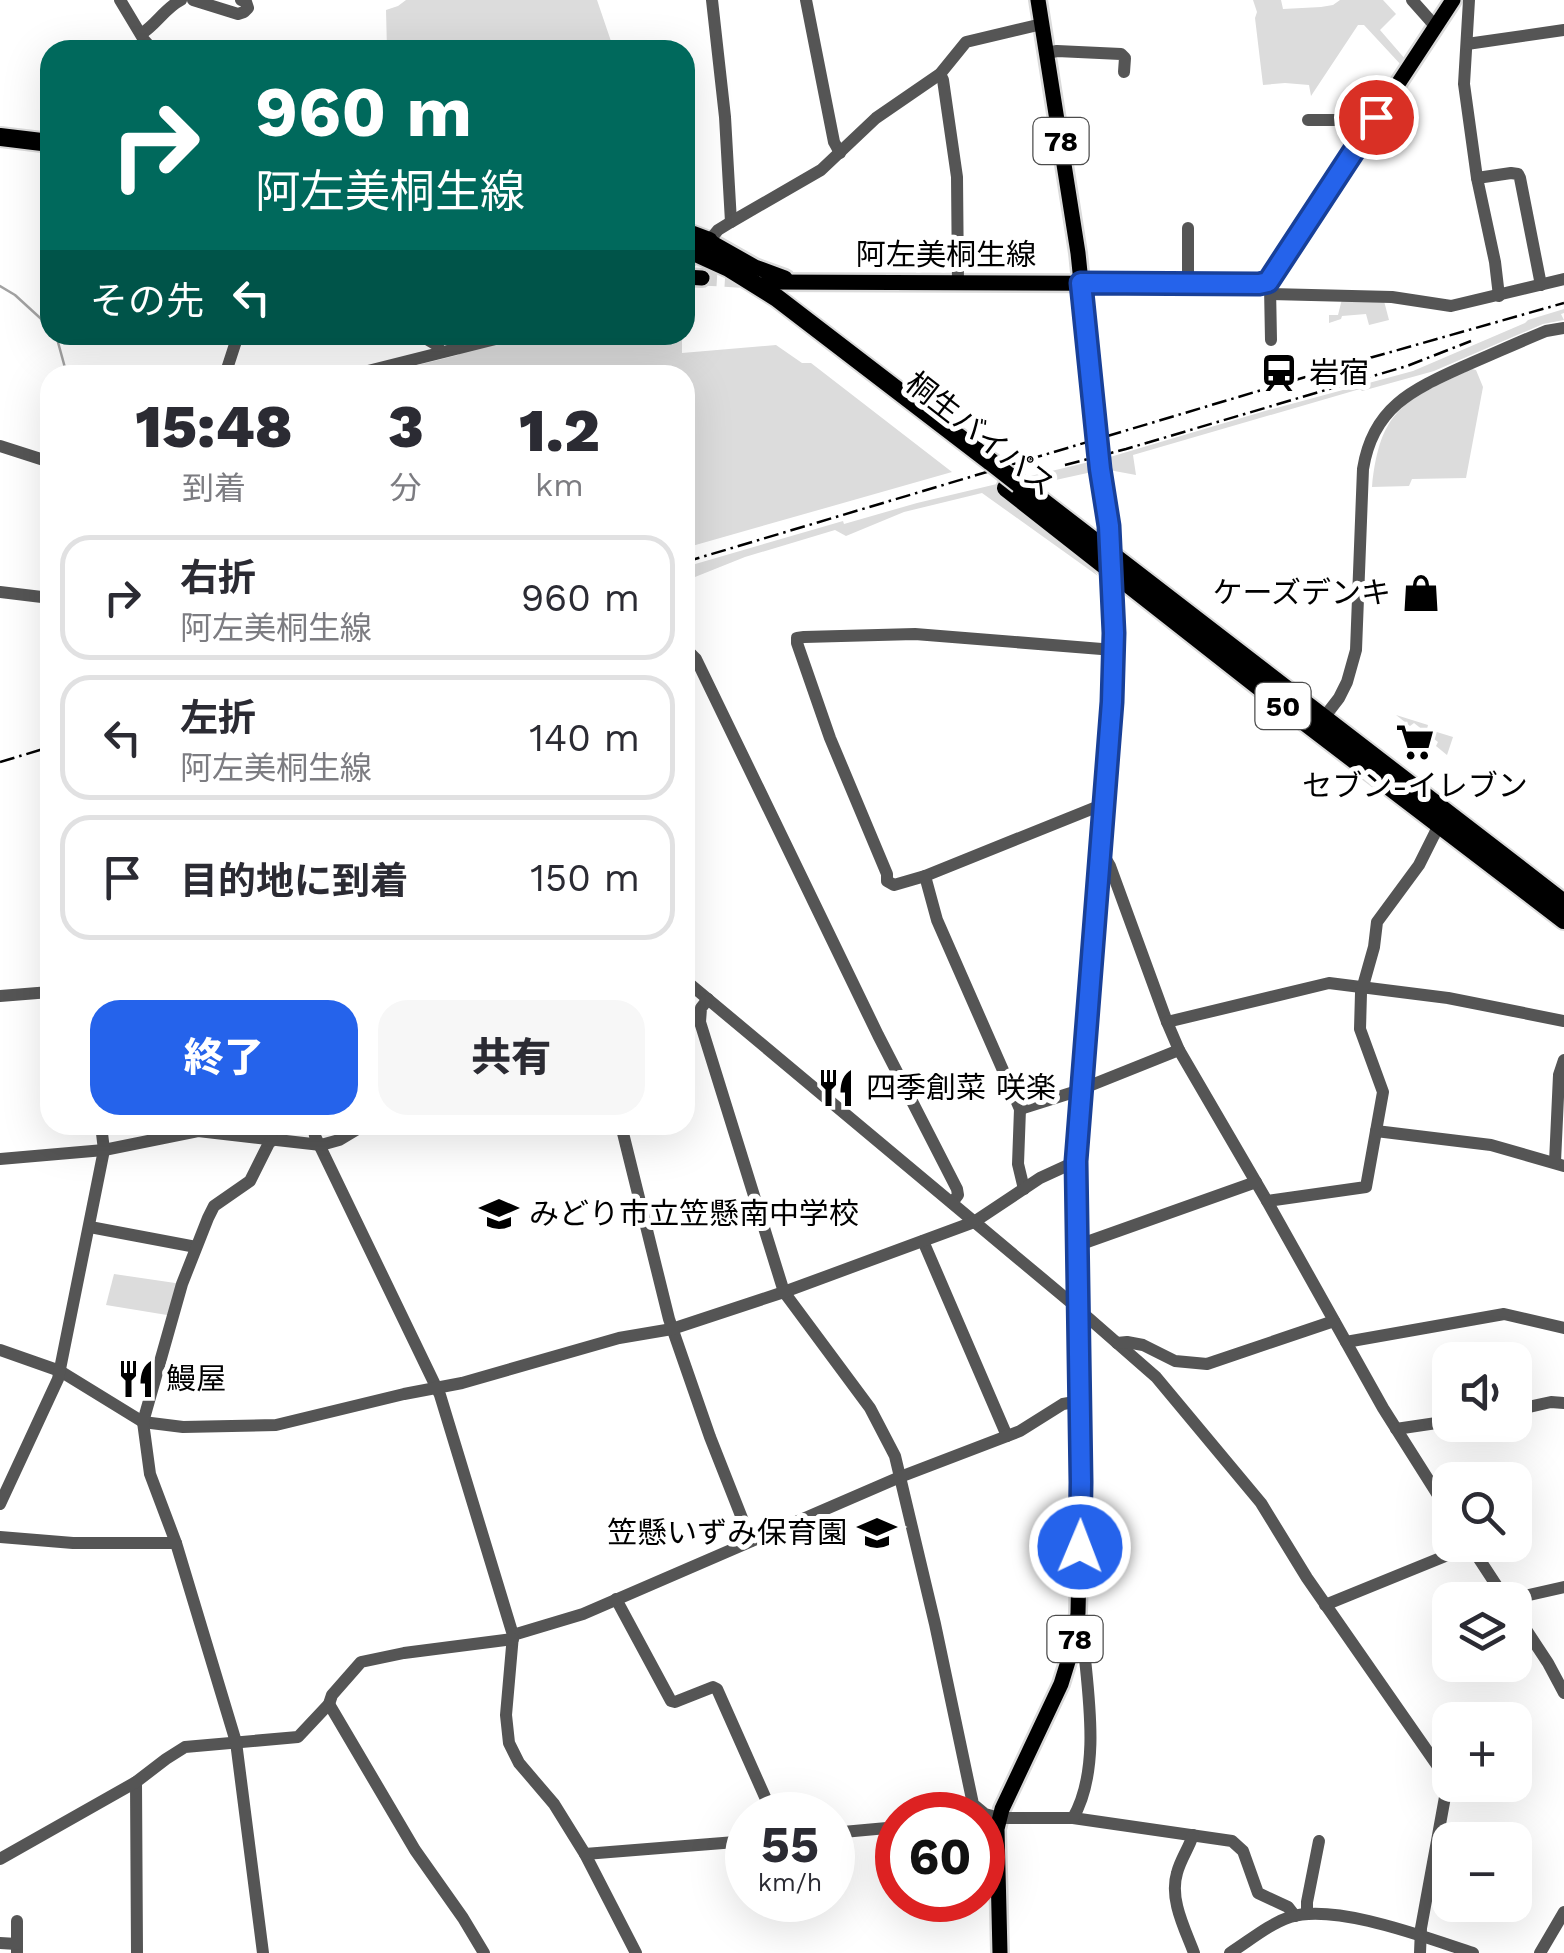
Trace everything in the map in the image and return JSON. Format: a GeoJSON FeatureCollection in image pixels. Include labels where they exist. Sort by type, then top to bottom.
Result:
{"type":"FeatureCollection","features":[{"type":"Feature","properties":{"kind":"highway"},"geometry":{"type":"LineString","coordinates":[[0,137],[40,141]]}},
{"type":"Feature","properties":{"kind":"highway"},"geometry":{"type":"LineString","coordinates":[[0,149],[40,153]]}},
{"type":"Feature","properties":{"kind":"highway","name":"桐生バイパス"},"geometry":{"type":"LineString","coordinates":[[699,246],[776,298],[1319,724],[1564,903]]}},
{"type":"Feature","properties":{"kind":"highway","name":"桐生バイパス"},"geometry":{"type":"LineString","coordinates":[[695,266],[752,296],[984,464]]}},
{"type":"Feature","properties":{"kind":"highway","name":"桐生バイパス"},"geometry":{"type":"LineString","coordinates":[[1319,724],[1439,825],[1564,920]]}},
{"type":"Feature","properties":{"kind":"main road","name":"78"},"geometry":{"type":"LineString","coordinates":[[1005,1807],[1061,1684],[1075,1639],[1080,1556],[1076,1161],[1114,650],[1106,502],[1081,283],[1038,0]]}},
{"type":"Feature","properties":{"kind":"main road"},"geometry":{"type":"LineString","coordinates":[[1269,288],[1454,0]]}},
{"type":"Feature","properties":{"kind":"main road"},"geometry":{"type":"LineString","coordinates":[[699,246],[798,282]]}},
{"type":"Feature","properties":{"kind":"main road"},"geometry":{"type":"LineString","coordinates":[[695,278],[702,278]]}},
{"type":"Feature","properties":{"kind":"main road","name":"阿左美桐生線"},"geometry":{"type":"LineString","coordinates":[[766,282],[1188,283],[1259,284],[1269,288]]}},
{"type":"Feature","properties":{"kind":"main road","name":"78"},"geometry":{"type":"LineString","coordinates":[[999,1922],[1000,1953]]}},
{"type":"Feature","properties":{"kind":"street"},"geometry":{"type":"LineString","coordinates":[[120,0],[146,40]]}},
{"type":"Feature","properties":{"kind":"street"},"geometry":{"type":"LineString","coordinates":[[141,34],[182,0]]}},
{"type":"Feature","properties":{"kind":"street"},"geometry":{"type":"LineString","coordinates":[[194,0],[238,14],[248,8],[241,0]]}},
{"type":"Feature","properties":{"kind":"street"},"geometry":{"type":"LineString","coordinates":[[712,0],[731,222]]}},
{"type":"Feature","properties":{"kind":"street"},"geometry":{"type":"LineString","coordinates":[[806,0],[834,142],[840,153]]}},
{"type":"Feature","properties":{"kind":"street"},"geometry":{"type":"LineString","coordinates":[[1412,0],[1436,27]]}},
{"type":"Feature","properties":{"kind":"street"},"geometry":{"type":"LineString","coordinates":[[1469,0],[1464,84],[1498,296]]}},
{"type":"Feature","properties":{"kind":"street"},"geometry":{"type":"LineString","coordinates":[[699,246],[718,230],[816,174],[881,114],[940,74],[970,40],[1042,24]]}},
{"type":"Feature","properties":{"kind":"street"},"geometry":{"type":"LineString","coordinates":[[1467,44],[1564,30]]}},
{"type":"Feature","properties":{"kind":"street"},"geometry":{"type":"LineString","coordinates":[[1047,53],[1121,54],[1125,58],[1124,72]]}},
{"type":"Feature","properties":{"kind":"street"},"geometry":{"type":"LineString","coordinates":[[940,74],[958,177],[958,283]]}},
{"type":"Feature","properties":{"kind":"street"},"geometry":{"type":"LineString","coordinates":[[1308,120],[1359,120],[1372,124]]}},
{"type":"Feature","properties":{"kind":"street"},"geometry":{"type":"LineString","coordinates":[[1477,178],[1511,172],[1520,178],[1542,285]]}},
{"type":"Feature","properties":{"kind":"street"},"geometry":{"type":"LineString","coordinates":[[1188,228],[1188,283]]}},
{"type":"Feature","properties":{"kind":"street"},"geometry":{"type":"LineString","coordinates":[[1271,340],[1269,288],[1444,306],[1564,280]]}},
{"type":"Feature","properties":{"kind":"street"},"geometry":{"type":"LineString","coordinates":[[1319,724],[1347,682],[1356,650],[1363,469],[1376,428],[1391,408],[1419,387],[1546,332],[1564,328]]}},
{"type":"Feature","properties":{"kind":"street"},"geometry":{"type":"LineString","coordinates":[[437,345],[440,351]]}},
{"type":"Feature","properties":{"kind":"street"},"geometry":{"type":"LineString","coordinates":[[389,365],[467,345]]}},
{"type":"Feature","properties":{"kind":"street"},"geometry":{"type":"LineString","coordinates":[[0,446],[40,459]]}},
{"type":"Feature","properties":{"kind":"street"},"geometry":{"type":"LineString","coordinates":[[0,592],[40,597]]}},
{"type":"Feature","properties":{"kind":"street"},"geometry":{"type":"LineString","coordinates":[[1103,808],[1094,808],[897,886],[887,881],[830,738],[797,638],[915,634],[1114,650]]}},
{"type":"Feature","properties":{"kind":"street"},"geometry":{"type":"LineString","coordinates":[[695,658],[958,1194],[952,1204]]}},
{"type":"Feature","properties":{"kind":"street"},"geometry":{"type":"LineString","coordinates":[[1267,1201],[1366,1187],[1383,1092],[1360,1029],[1362,987],[1377,922],[1419,865],[1439,825]]}},
{"type":"Feature","properties":{"kind":"street"},"geometry":{"type":"LineString","coordinates":[[1100,849],[1110,866],[1179,1050],[1396,1430],[1432,1486]]}},
{"type":"Feature","properties":{"kind":"street"},"geometry":{"type":"LineString","coordinates":[[925,876],[937,920],[1020,1109],[1018,1164],[1024,1189]]}},
{"type":"Feature","properties":{"kind":"street"},"geometry":{"type":"LineString","coordinates":[[1166,1022],[1325,983],[1448,998],[1564,1021]]}},
{"type":"Feature","properties":{"kind":"street"},"geometry":{"type":"LineString","coordinates":[[695,988],[1117,1342],[1172,1394],[1254,1494],[1448,1786],[1420,1953]]}},
{"type":"Feature","properties":{"kind":"street"},"geometry":{"type":"LineString","coordinates":[[0,996],[40,993]]}},
{"type":"Feature","properties":{"kind":"street"},"geometry":{"type":"LineString","coordinates":[[708,998],[701,1008],[700,1022],[784,1292],[870,1408],[890,1445],[970,1792]]}},
{"type":"Feature","properties":{"kind":"street"},"geometry":{"type":"LineString","coordinates":[[1020,1109],[1179,1050]]}},
{"type":"Feature","properties":{"kind":"street"},"geometry":{"type":"LineString","coordinates":[[1376,1131],[1459,1140],[1560,1164],[1559,1075],[1564,1060]]}},
{"type":"Feature","properties":{"kind":"street"},"geometry":{"type":"LineString","coordinates":[[0,1504],[60,1371],[104,1150],[103,1135]]}},
{"type":"Feature","properties":{"kind":"street"},"geometry":{"type":"LineString","coordinates":[[0,1160],[104,1150],[178,1135]]}},
{"type":"Feature","properties":{"kind":"street"},"geometry":{"type":"LineString","coordinates":[[231,1135],[321,1145],[348,1135]]}},
{"type":"Feature","properties":{"kind":"street"},"geometry":{"type":"LineString","coordinates":[[315,1135],[438,1387],[513,1637],[506,1715],[508,1743],[519,1763],[554,1804],[585,1854],[636,1953]]}},
{"type":"Feature","properties":{"kind":"street"},"geometry":{"type":"LineString","coordinates":[[624,1135],[672,1328],[750,1542]]}},
{"type":"Feature","properties":{"kind":"street"},"geometry":{"type":"LineString","coordinates":[[263,1953],[236,1742],[176,1543],[150,1474],[143,1422],[175,1309],[214,1206],[250,1181],[273,1140]]}},
{"type":"Feature","properties":{"kind":"street"},"geometry":{"type":"LineString","coordinates":[[0,1350],[60,1371],[143,1422],[183,1427],[276,1424],[462,1383],[618,1338],[672,1328],[784,1292],[974,1222],[1076,1161]]}},
{"type":"Feature","properties":{"kind":"street"},"geometry":{"type":"LineString","coordinates":[[1077,1244],[1256,1182]]}},
{"type":"Feature","properties":{"kind":"street"},"geometry":{"type":"LineString","coordinates":[[90,1227],[196,1247]]}},
{"type":"Feature","properties":{"kind":"street"},"geometry":{"type":"LineString","coordinates":[[924,1241],[1008,1436]]}},
{"type":"Feature","properties":{"kind":"street"},"geometry":{"type":"LineString","coordinates":[[1346,1342],[1504,1314],[1564,1328]]}},
{"type":"Feature","properties":{"kind":"street"},"geometry":{"type":"LineString","coordinates":[[1117,1342],[1143,1344],[1175,1361],[1207,1364],[1334,1321]]}},
{"type":"Feature","properties":{"kind":"street"},"geometry":{"type":"LineString","coordinates":[[0,1859],[136,1782],[185,1748],[298,1737],[361,1662],[513,1637],[583,1614],[900,1476],[1020,1432],[1057,1407],[1080,1401]]}},
{"type":"Feature","properties":{"kind":"street"},"geometry":{"type":"LineString","coordinates":[[1532,1406],[1564,1403]]}},
{"type":"Feature","properties":{"kind":"street"},"geometry":{"type":"LineString","coordinates":[[1396,1430],[1432,1425]]}},
{"type":"Feature","properties":{"kind":"street"},"geometry":{"type":"LineString","coordinates":[[0,1537],[73,1543],[176,1543]]}},
{"type":"Feature","properties":{"kind":"street"},"geometry":{"type":"LineString","coordinates":[[1324,1604],[1432,1561]]}},
{"type":"Feature","properties":{"kind":"street"},"geometry":{"type":"LineString","coordinates":[[1532,1594],[1564,1587]]}},
{"type":"Feature","properties":{"kind":"street"},"geometry":{"type":"LineString","coordinates":[[616,1599],[671,1700],[717,1689],[763,1792]]}},
{"type":"Feature","properties":{"kind":"street"},"geometry":{"type":"LineString","coordinates":[[1532,1638],[1564,1693]]}},
{"type":"Feature","properties":{"kind":"street"},"geometry":{"type":"LineString","coordinates":[[1074,1818],[1087,1782],[1089,1728],[1084,1649],[1082,1642],[1075,1639]]}},
{"type":"Feature","properties":{"kind":"street"},"geometry":{"type":"LineString","coordinates":[[329,1704],[415,1850],[484,1953]]}},
{"type":"Feature","properties":{"kind":"street"},"geometry":{"type":"LineString","coordinates":[[136,1782],[136,1953]]}},
{"type":"Feature","properties":{"kind":"street"},"geometry":{"type":"LineString","coordinates":[[1005,1818],[1074,1818],[1236,1843],[1258,1893],[1301,1915]]}},
{"type":"Feature","properties":{"kind":"street"},"geometry":{"type":"LineString","coordinates":[[1193,1835],[1175,1882],[1177,1907],[1194,1953]]}},
{"type":"Feature","properties":{"kind":"street"},"geometry":{"type":"LineString","coordinates":[[1301,1915],[1319,1841]]}},
{"type":"Feature","properties":{"kind":"street"},"geometry":{"type":"LineString","coordinates":[[585,1854],[725,1843]]}},
{"type":"Feature","properties":{"kind":"street"},"geometry":{"type":"LineString","coordinates":[[1540,1953],[1564,1912]]}},
{"type":"Feature","properties":{"kind":"street"},"geometry":{"type":"LineString","coordinates":[[1230,1953],[1273,1925],[1301,1915],[1339,1916],[1373,1923],[1473,1953]]}},
{"type":"Feature","properties":{"kind":"street"},"geometry":{"type":"LineString","coordinates":[[0,1944],[17,1948],[17,1922]]}},
{"type":"Feature","properties":{"kind":"shaded area"},"geometry":{"type":"Polygon","coordinates":[[[406,0],[597,0],[611,40],[387,40],[386,10],[406,0]]]}},
{"type":"Feature","properties":{"kind":"shaded area"},"geometry":{"type":"Polygon","coordinates":[[[1253,0],[1281,0],[1283,9],[1321,7],[1340,0],[1383,0],[1396,14],[1380,30],[1406,60],[1402,66],[1364,25],[1358,25],[1311,96],[1309,85],[1263,85],[1253,0]]]}},
{"type":"Feature","properties":{"kind":"shaded area"},"geometry":{"type":"Polygon","coordinates":[[[1342,299],[1384,301],[1389,320],[1369,325],[1366,314],[1342,316],[1329,323],[1329,315],[1338,315],[1342,299]]]}},
{"type":"Feature","properties":{"kind":"shaded area"},"geometry":{"type":"Polygon","coordinates":[[[1564,309],[1564,320],[1543,324],[1434,371],[1133,455],[1136,475],[1109,470],[1108,466],[1051,481],[1040,489],[1028,479],[996,489],[1091,566],[1098,576],[982,493],[904,512],[846,536],[835,530],[745,557],[695,577],[695,564],[843,521],[844,524],[1110,457],[1413,371],[1528,320],[1564,309]]]}},
{"type":"Feature","properties":{"kind":"shaded area"},"geometry":{"type":"Polygon","coordinates":[[[494,345],[682,345],[682,353],[776,345],[802,363],[811,363],[952,472],[695,545],[695,365],[418,365],[494,345]]]}},
{"type":"Feature","properties":{"kind":"shaded area"},"geometry":{"type":"Polygon","coordinates":[[[1472,369],[1483,387],[1466,478],[1412,479],[1409,486],[1372,487],[1382,440],[1400,410],[1429,389],[1472,369]]]}},
{"type":"Feature","properties":{"kind":"shaded area"},"geometry":{"type":"Polygon","coordinates":[[[1396,715],[1453,737],[1447,755],[1436,746],[1438,742],[1414,723],[1410,726],[1396,715]]]}},
{"type":"Feature","properties":{"kind":"shaded area"},"geometry":{"type":"Polygon","coordinates":[[[114,1274],[182,1284],[167,1315],[106,1305],[114,1274]]]}},
{"type":"Feature","properties":{"kind":"waterway"},"geometry":{"type":"LineString","coordinates":[[0,286],[40,318]]}},
{"type":"Feature","properties":{"kind":"waterway"},"geometry":{"type":"LineString","coordinates":[[59,345],[64,365]]}},
{"type":"Feature","properties":{"kind":"tunnel"},"geometry":{"type":"LineString","coordinates":[[695,257],[703,248]]}},
{"type":"Feature","properties":{"kind":"tunnel"},"geometry":{"type":"LineString","coordinates":[[702,278],[753,281]]}},
{"type":"Feature","properties":{"kind":"railway"},"geometry":{"type":"LineString","coordinates":[[695,559],[1564,303]]}},
{"type":"Feature","properties":{"kind":"railway"},"geometry":{"type":"LineString","coordinates":[[1065,465],[1407,366],[1471,341]]}},
{"type":"Feature","properties":{"kind":"railway"},"geometry":{"type":"LineString","coordinates":[[0,762],[40,750]]}},
{"type":"Feature","properties":{"kind":"place","name":"岩宿"},"geometry":{"type":"Point","coordinates":[1279,373]}},
{"type":"Feature","properties":{"kind":"place","name":"ケーズデンキ"},"geometry":{"type":"Point","coordinates":[1421,593]}},
{"type":"Feature","properties":{"kind":"place","name":"セブン-イレブン"},"geometry":{"type":"Point","coordinates":[1415,742]}},
{"type":"Feature","properties":{"kind":"place","name":"四季創菜 咲楽"},"geometry":{"type":"Point","coordinates":[836,1088]}},
{"type":"Feature","properties":{"kind":"place","name":"みどり市立笠懸南中学校"},"geometry":{"type":"Point","coordinates":[499,1214]}},
{"type":"Feature","properties":{"kind":"place","name":"鰻屋"},"geometry":{"type":"Point","coordinates":[136,1379]}},
{"type":"Feature","properties":{"kind":"place","name":"笠懸いずみ保育園"},"geometry":{"type":"Point","coordinates":[877,1533]}},
{"type":"Feature","properties":{"kind":"route"},"geometry":{"type":"LineString","coordinates":[[1080,1547],[1076,1161],[1114,633],[1109,526],[1081,283],[1268,282],[1376,117]]}}]}
